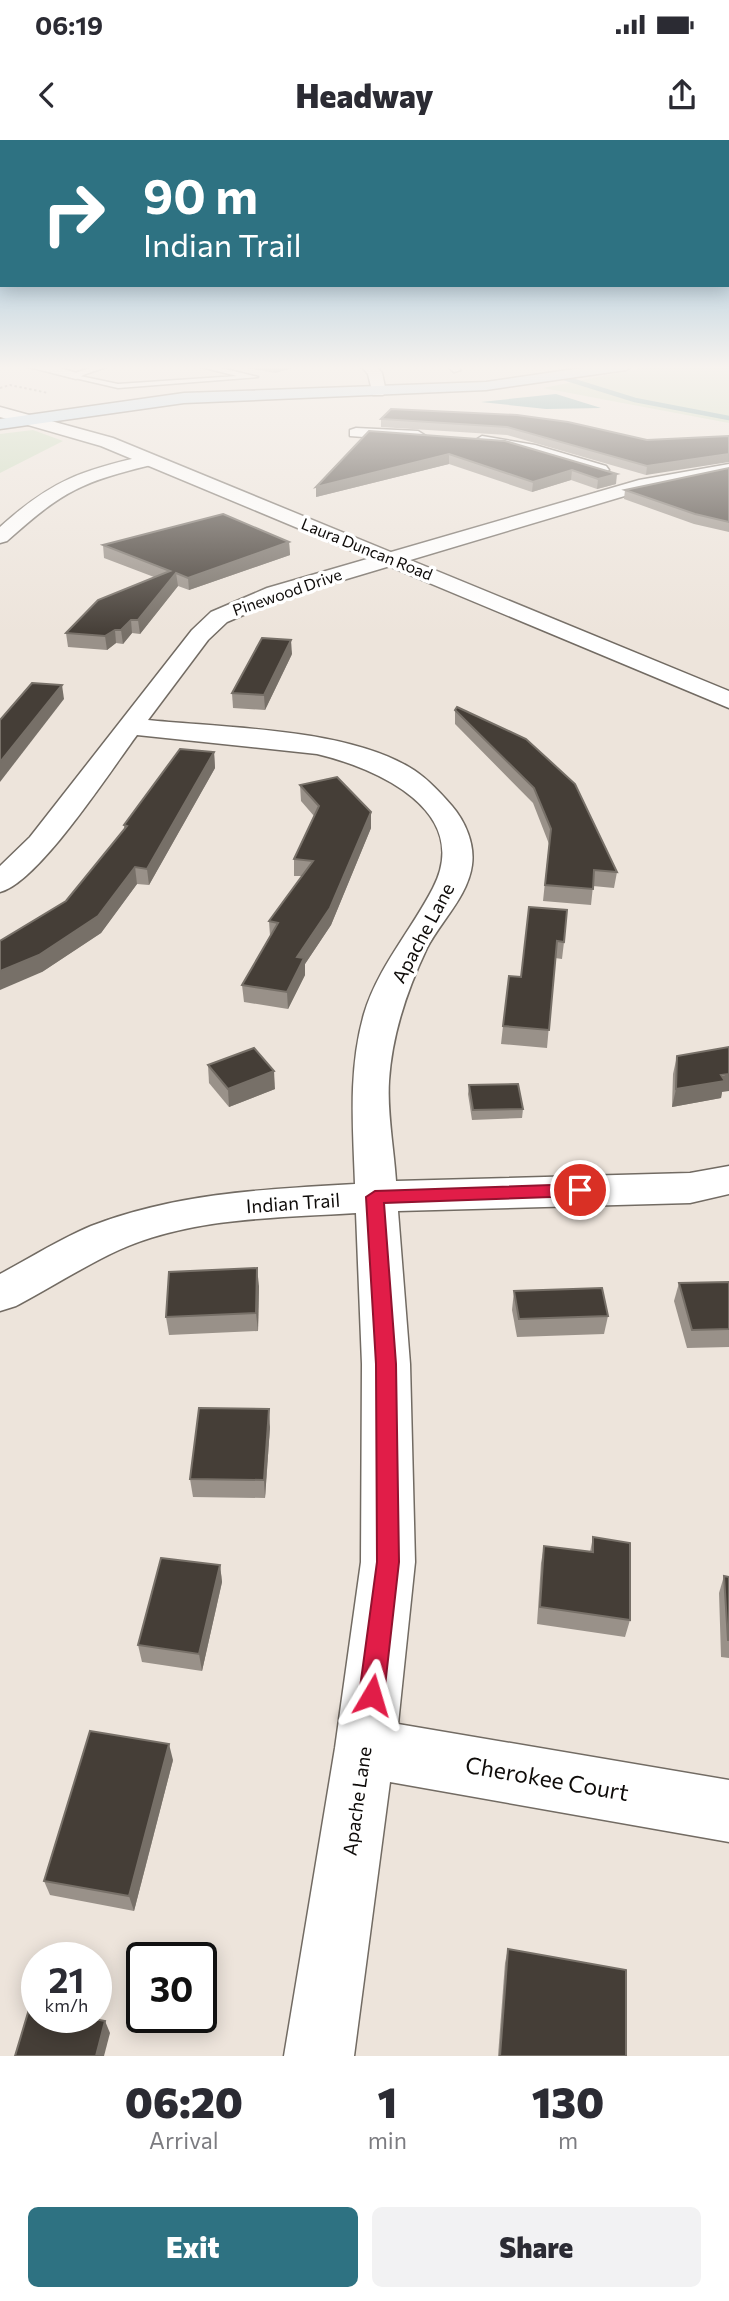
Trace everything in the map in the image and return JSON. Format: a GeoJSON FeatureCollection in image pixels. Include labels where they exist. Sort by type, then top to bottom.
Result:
{"type":"FeatureCollection","features":[{"type":"Feature","properties":{"kind":"street","name":"Laura Duncan Road"},"geometry":{"type":"LineString","coordinates":[[138,455],[392,558],[729,700]]}},
{"type":"Feature","properties":{"kind":"street"},"geometry":{"type":"LineString","coordinates":[[553,455],[645,484]]}},
{"type":"Feature","properties":{"kind":"street"},"geometry":{"type":"LineString","coordinates":[[0,537],[46,496],[61,488],[104,470],[149,460]]}},
{"type":"Feature","properties":{"kind":"street","name":"Pinewood Drive"},"geometry":{"type":"LineString","coordinates":[[0,883],[41,843],[128,726],[200,635],[219,617],[275,593],[645,484],[729,469]]}},
{"type":"Feature","properties":{"kind":"street","name":"Apache Lane"},"geometry":{"type":"LineString","coordinates":[[128,726],[317,746],[355,755],[399,773],[430,798],[446,817],[456,840],[457,864],[449,888],[411,947],[382,1013],[370,1081],[386,1364],[388,1562],[365,1748],[319,2056]]}},
{"type":"Feature","properties":{"kind":"street","name":"Indian Trail"},"geometry":{"type":"LineString","coordinates":[[0,1294],[105,1238],[177,1215],[244,1205],[470,1192],[690,1188],[729,1181]]}},
{"type":"Feature","properties":{"kind":"street","name":"Cherokee Court"},"geometry":{"type":"LineString","coordinates":[[365,1748],[729,1811]]}},
{"type":"Feature","properties":{"kind":"green space"},"geometry":{"type":"Polygon","coordinates":[[[0,455],[35,455],[0,473],[0,455]]]}},
{"type":"Feature","properties":{"kind":"building"},"geometry":{"type":"Polygon","coordinates":[[[346,455],[443,455],[316,487],[346,455]]]}},
{"type":"Feature","properties":{"kind":"building"},"geometry":{"type":"Polygon","coordinates":[[[453,455],[554,455],[617,474],[598,479],[572,470],[533,482],[453,455]]]}},
{"type":"Feature","properties":{"kind":"building"},"geometry":{"type":"Polygon","coordinates":[[[609,455],[719,455],[647,466],[609,455]]]}},
{"type":"Feature","properties":{"kind":"building"},"geometry":{"type":"Polygon","coordinates":[[[729,468],[729,522],[695,514],[625,490],[729,468]]]}},
{"type":"Feature","properties":{"kind":"building"},"geometry":{"type":"Polygon","coordinates":[[[223,514],[289,542],[188,578],[176,573],[138,620],[131,620],[121,630],[115,630],[105,636],[66,633],[98,600],[170,571],[103,545],[223,514]]]}},
{"type":"Feature","properties":{"kind":"building"},"geometry":{"type":"Polygon","coordinates":[[[262,638],[291,640],[264,695],[232,693],[262,638]]]}},
{"type":"Feature","properties":{"kind":"building"},"geometry":{"type":"Polygon","coordinates":[[[32,683],[62,685],[0,762],[0,720],[32,683]]]}},
{"type":"Feature","properties":{"kind":"building"},"geometry":{"type":"Polygon","coordinates":[[[457,707],[526,739],[575,784],[617,872],[594,870],[593,889],[545,885],[551,829],[534,788],[455,710],[457,707]]]}},
{"type":"Feature","properties":{"kind":"building"},"geometry":{"type":"Polygon","coordinates":[[[180,749],[214,752],[147,869],[135,867],[98,916],[39,955],[0,971],[0,941],[66,901],[127,826],[124,825],[180,749]]]}},
{"type":"Feature","properties":{"kind":"building"},"geometry":{"type":"Polygon","coordinates":[[[337,777],[371,812],[330,908],[297,957],[304,958],[287,992],[242,985],[278,923],[269,921],[313,861],[294,859],[319,806],[300,785],[337,777]]]}},
{"type":"Feature","properties":{"kind":"building"},"geometry":{"type":"Polygon","coordinates":[[[529,907],[567,910],[564,942],[557,941],[549,1030],[503,1026],[509,976],[521,977],[529,907]]]}},
{"type":"Feature","properties":{"kind":"building"},"geometry":{"type":"Polygon","coordinates":[[[729,1047],[729,1074],[721,1075],[725,1081],[676,1089],[677,1056],[729,1047]]]}},
{"type":"Feature","properties":{"kind":"building"},"geometry":{"type":"Polygon","coordinates":[[[254,1048],[274,1071],[228,1089],[208,1065],[254,1048]]]}},
{"type":"Feature","properties":{"kind":"building"},"geometry":{"type":"Polygon","coordinates":[[[518,1084],[523,1109],[473,1110],[469,1085],[518,1084]]]}},
{"type":"Feature","properties":{"kind":"building"},"geometry":{"type":"Polygon","coordinates":[[[257,1268],[256,1313],[166,1317],[169,1272],[257,1268]]]}},
{"type":"Feature","properties":{"kind":"building"},"geometry":{"type":"Polygon","coordinates":[[[729,1282],[729,1329],[692,1330],[679,1283],[729,1282]]]}},
{"type":"Feature","properties":{"kind":"building"},"geometry":{"type":"Polygon","coordinates":[[[602,1288],[608,1316],[519,1319],[514,1291],[602,1288]]]}},
{"type":"Feature","properties":{"kind":"building"},"geometry":{"type":"Polygon","coordinates":[[[199,1408],[269,1409],[264,1480],[190,1479],[199,1408]]]}},
{"type":"Feature","properties":{"kind":"building"},"geometry":{"type":"Polygon","coordinates":[[[593,1537],[630,1543],[630,1620],[540,1607],[544,1546],[593,1552],[593,1537]]]}},
{"type":"Feature","properties":{"kind":"building"},"geometry":{"type":"Polygon","coordinates":[[[161,1558],[220,1565],[199,1654],[138,1645],[161,1558]]]}},
{"type":"Feature","properties":{"kind":"building"},"geometry":{"type":"Polygon","coordinates":[[[724,1576],[729,1577],[729,1640],[728,1640],[724,1576]]]}},
{"type":"Feature","properties":{"kind":"building"},"geometry":{"type":"Polygon","coordinates":[[[90,1731],[169,1744],[129,1896],[44,1881],[90,1731]]]}},
{"type":"Feature","properties":{"kind":"building"},"geometry":{"type":"Polygon","coordinates":[[[508,1949],[626,1970],[626,2056],[500,2056],[508,1949]]]}},
{"type":"Feature","properties":{"kind":"building"},"geometry":{"type":"Polygon","coordinates":[[[22,2033],[102,2033],[96,2056],[15,2056],[22,2033]]]}},
{"type":"Feature","properties":{"kind":"route"},"geometry":{"type":"LineString","coordinates":[[372,1695],[388,1562],[386,1364],[375,1197],[580,1190]]}}]}
